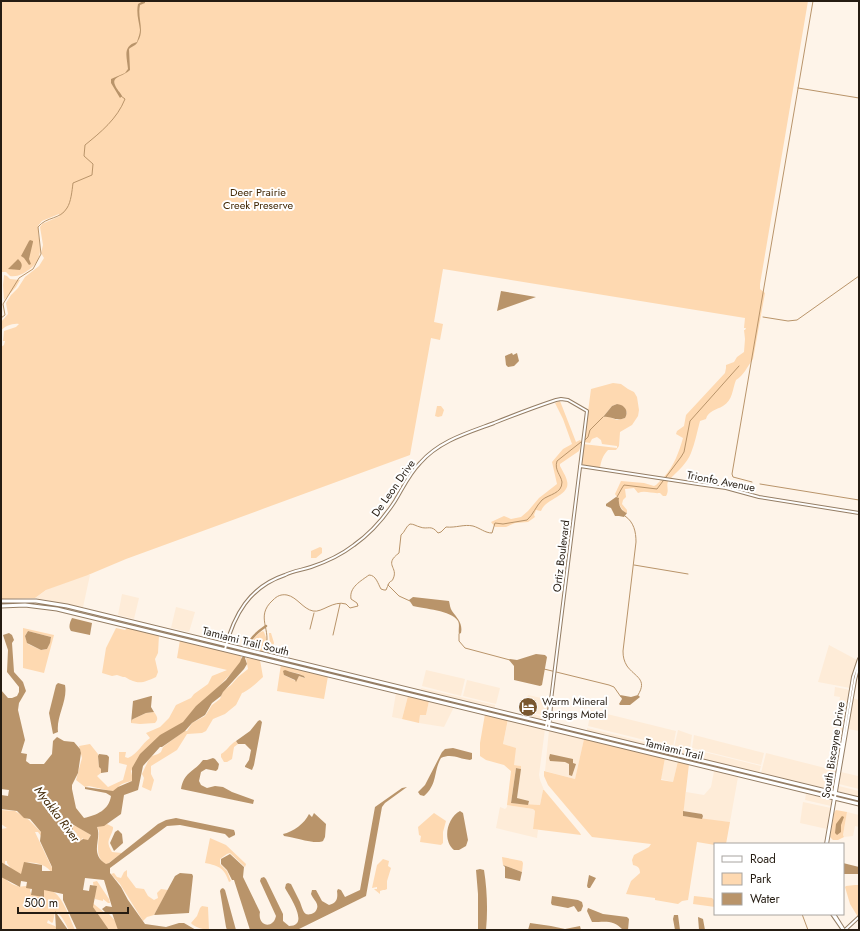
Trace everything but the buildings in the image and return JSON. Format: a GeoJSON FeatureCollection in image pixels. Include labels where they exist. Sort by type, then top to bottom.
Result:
{"type":"FeatureCollection","features":[{"type":"Feature","properties":{"kind":"main road","name":"Tamiami Trail South"},"geometry":{"type":"LineString","coordinates":[[1,601],[28,601],[58,604],[485,708]]}},
{"type":"Feature","properties":{"kind":"main road","name":"Tamiami Trail South"},"geometry":{"type":"LineString","coordinates":[[1,606],[29,605],[57,608],[484,712]]}},
{"type":"Feature","properties":{"kind":"main road","name":"Tamiami Trail"},"geometry":{"type":"LineString","coordinates":[[485,708],[859,799]]}},
{"type":"Feature","properties":{"kind":"main road","name":"Tamiami Trail"},"geometry":{"type":"LineString","coordinates":[[484,712],[859,804]]}},
{"type":"Feature","properties":{"kind":"street","name":"De Leon Drive"},"geometry":{"type":"LineString","coordinates":[[225,649],[237,615],[244,604],[257,590],[276,578],[342,554],[355,544],[372,530],[387,513],[416,466],[430,453],[443,444],[455,437],[559,399],[570,400],[587,411]]}},
{"type":"Feature","properties":{"kind":"street","name":"Ortiz Boulevard"},"geometry":{"type":"LineString","coordinates":[[548,728],[587,411]]}},
{"type":"Feature","properties":{"kind":"street","name":"Trionfo Avenue"},"geometry":{"type":"LineString","coordinates":[[580,466],[726,488],[759,496],[859,513]]}},
{"type":"Feature","properties":{"kind":"street","name":"South Biscayne Drive"},"geometry":{"type":"LineString","coordinates":[[827,843],[853,677],[859,659]]}},
{"type":"Feature","properties":{"kind":"street","name":"South Biscayne Drive"},"geometry":{"type":"LineString","coordinates":[[835,793],[859,664]]}},
{"type":"Feature","properties":{"kind":"street"},"geometry":{"type":"LineString","coordinates":[[834,915],[844,930],[859,917]]}},
{"type":"Feature","properties":{"kind":"shaded area"},"geometry":{"type":"Polygon","coordinates":[[[86,575],[90,575],[83,607],[35,598],[48,589],[86,575]]]}},
{"type":"Feature","properties":{"kind":"shaded area"},"geometry":{"type":"Polygon","coordinates":[[[122,594],[139,598],[134,619],[118,615],[122,594]]]}},
{"type":"Feature","properties":{"kind":"shaded area"},"geometry":{"type":"Polygon","coordinates":[[[176,607],[195,612],[189,632],[171,628],[176,607]]]}},
{"type":"Feature","properties":{"kind":"shaded area"},"geometry":{"type":"Polygon","coordinates":[[[829,645],[857,660],[853,671],[850,688],[818,682],[829,645]]]}},
{"type":"Feature","properties":{"kind":"shaded area"},"geometry":{"type":"Polygon","coordinates":[[[426,670],[465,679],[461,696],[422,686],[426,670]]]}},
{"type":"Feature","properties":{"kind":"shaded area"},"geometry":{"type":"Polygon","coordinates":[[[467,680],[500,688],[496,704],[463,696],[467,680]]]}},
{"type":"Feature","properties":{"kind":"shaded area"},"geometry":{"type":"Polygon","coordinates":[[[835,687],[850,690],[844,726],[835,724],[840,697],[834,696],[835,687]]]}},
{"type":"Feature","properties":{"kind":"shaded area"},"geometry":{"type":"Polygon","coordinates":[[[421,688],[495,705],[495,708],[421,690],[421,688]]]}},
{"type":"Feature","properties":{"kind":"shaded area"},"geometry":{"type":"Polygon","coordinates":[[[396,693],[408,696],[402,719],[392,717],[396,693]]]}},
{"type":"Feature","properties":{"kind":"shaded area","name":"Warm Mineral Springs Motel"},"geometry":{"type":"Polygon","coordinates":[[[528,695],[550,700],[547,716],[525,711],[523,708],[528,695]]]}},
{"type":"Feature","properties":{"kind":"shaded area"},"geometry":{"type":"Polygon","coordinates":[[[853,698],[859,700],[859,731],[848,729],[853,698]]]}},
{"type":"Feature","properties":{"kind":"shaded area"},"geometry":{"type":"Polygon","coordinates":[[[429,701],[454,707],[444,727],[419,723],[420,715],[426,715],[429,701]]]}},
{"type":"Feature","properties":{"kind":"shaded area"},"geometry":{"type":"Polygon","coordinates":[[[591,710],[676,731],[673,747],[588,726],[591,710]]]}},
{"type":"Feature","properties":{"kind":"shaded area"},"geometry":{"type":"Polygon","coordinates":[[[524,712],[547,718],[546,721],[524,715],[524,712]]]}},
{"type":"Feature","properties":{"kind":"shaded area"},"geometry":{"type":"Polygon","coordinates":[[[508,720],[545,729],[539,775],[544,790],[540,805],[528,804],[528,801],[517,798],[521,766],[514,765],[503,744],[508,720]]]}},
{"type":"Feature","properties":{"kind":"shaded area"},"geometry":{"type":"Polygon","coordinates":[[[835,726],[844,728],[840,752],[831,750],[835,726]]]}},
{"type":"Feature","properties":{"kind":"shaded area"},"geometry":{"type":"Polygon","coordinates":[[[587,728],[673,749],[672,752],[587,731],[587,728]]]}},
{"type":"Feature","properties":{"kind":"shaded area"},"geometry":{"type":"Polygon","coordinates":[[[549,730],[584,739],[575,779],[545,771],[549,730]]]}},
{"type":"Feature","properties":{"kind":"shaded area"},"geometry":{"type":"Polygon","coordinates":[[[678,730],[692,735],[689,756],[673,752],[678,730]]]}},
{"type":"Feature","properties":{"kind":"shaded area"},"geometry":{"type":"Polygon","coordinates":[[[694,735],[764,753],[761,765],[692,748],[694,735]]]}},
{"type":"Feature","properties":{"kind":"shaded area"},"geometry":{"type":"Polygon","coordinates":[[[692,749],[761,766],[759,773],[690,756],[692,749]]]}},
{"type":"Feature","properties":{"kind":"shaded area"},"geometry":{"type":"Polygon","coordinates":[[[766,753],[837,771],[834,790],[761,773],[766,753]]]}},
{"type":"Feature","properties":{"kind":"shaded area"},"geometry":{"type":"Polygon","coordinates":[[[665,758],[678,761],[673,782],[661,779],[665,758]]]}},
{"type":"Feature","properties":{"kind":"shaded area"},"geometry":{"type":"Polygon","coordinates":[[[714,771],[738,777],[730,822],[702,819],[702,814],[683,811],[686,792],[704,795],[711,787],[714,771]]]}},
{"type":"Feature","properties":{"kind":"shaded area"},"geometry":{"type":"Polygon","coordinates":[[[841,772],[858,776],[859,772],[859,789],[839,784],[841,772]]]}},
{"type":"Feature","properties":{"kind":"shaded area"},"geometry":{"type":"Polygon","coordinates":[[[839,786],[859,791],[859,797],[838,791],[839,786]]]}},
{"type":"Feature","properties":{"kind":"shaded area"},"geometry":{"type":"Polygon","coordinates":[[[806,794],[832,800],[831,806],[805,800],[806,794]]]}},
{"type":"Feature","properties":{"kind":"shaded area"},"geometry":{"type":"Polygon","coordinates":[[[803,802],[831,808],[827,829],[800,823],[803,802]]]}},
{"type":"Feature","properties":{"kind":"shaded area"},"geometry":{"type":"Polygon","coordinates":[[[507,805],[533,809],[535,811],[533,829],[538,830],[537,838],[496,828],[500,807],[505,809],[507,805]]]}},
{"type":"Feature","properties":{"kind":"shaded area"},"geometry":{"type":"Polygon","coordinates":[[[847,812],[859,815],[859,827],[855,826],[853,836],[844,837],[843,835],[847,812]]]}},
{"type":"Feature","properties":{"kind":"green space","name":"Deer Prairie Creek Preserve"},"geometry":{"type":"Polygon","coordinates":[[[1,1],[808,1],[760,284],[760,289],[765,293],[753,359],[736,380],[729,401],[723,406],[710,412],[706,419],[700,421],[692,449],[685,463],[671,478],[664,477],[673,464],[680,448],[683,438],[676,434],[677,431],[684,426],[686,415],[725,373],[726,365],[734,362],[737,357],[744,352],[744,330],[746,328],[744,328],[745,318],[443,269],[434,322],[443,324],[440,340],[431,338],[410,455],[126,559],[46,590],[35,598],[1,599],[1,347],[4,345],[5,341],[3,341],[4,331],[16,327],[19,324],[9,325],[1,331],[1,322],[8,314],[6,303],[11,295],[18,288],[25,277],[39,266],[44,258],[41,253],[43,245],[40,227],[42,224],[60,216],[59,214],[42,221],[38,226],[40,254],[35,264],[30,269],[18,276],[10,276],[6,272],[1,272],[1,1]]]}},
{"type":"Feature","properties":{"kind":"green space"},"geometry":{"type":"Polygon","coordinates":[[[4,275],[10,279],[20,280],[16,287],[4,300],[3,285],[4,275]]]}},
{"type":"Feature","properties":{"kind":"green space"},"geometry":{"type":"Polygon","coordinates":[[[613,383],[621,384],[634,392],[637,397],[639,410],[638,416],[632,425],[620,432],[619,446],[616,450],[608,450],[605,454],[600,468],[581,466],[583,444],[617,448],[617,446],[602,444],[601,440],[597,437],[592,439],[590,443],[584,442],[591,389],[613,383]],[[617,404],[612,406],[603,417],[607,416],[617,420],[625,418],[627,412],[617,404]]]}},
{"type":"Feature","properties":{"kind":"green space"},"geometry":{"type":"Polygon","coordinates":[[[560,401],[576,442],[580,440],[582,442],[579,451],[560,464],[567,481],[565,490],[562,494],[548,503],[541,511],[536,510],[534,515],[535,517],[528,522],[515,523],[506,527],[495,527],[491,522],[504,516],[511,519],[521,517],[539,498],[557,484],[552,462],[563,449],[572,444],[563,419],[555,403],[560,401]]]}},
{"type":"Feature","properties":{"kind":"green space"},"geometry":{"type":"Polygon","coordinates":[[[437,406],[441,406],[444,410],[442,416],[435,416],[437,406]]]}},
{"type":"Feature","properties":{"kind":"green space"},"geometry":{"type":"Polygon","coordinates":[[[662,479],[669,480],[667,484],[668,492],[666,496],[663,496],[660,493],[638,493],[634,488],[625,489],[626,497],[622,504],[627,510],[627,513],[624,512],[615,494],[621,481],[644,483],[654,486],[662,479]]]}},
{"type":"Feature","properties":{"kind":"green space"},"geometry":{"type":"Polygon","coordinates":[[[320,547],[322,548],[322,553],[316,558],[311,558],[311,551],[320,547]]]}},
{"type":"Feature","properties":{"kind":"green space"},"geometry":{"type":"Polygon","coordinates":[[[128,627],[159,635],[158,653],[155,659],[158,672],[156,677],[144,682],[137,682],[125,677],[117,675],[112,676],[102,673],[106,648],[116,628],[125,630],[128,627]]]}},
{"type":"Feature","properties":{"kind":"green space"},"geometry":{"type":"Polygon","coordinates":[[[23,628],[54,635],[44,673],[23,668],[23,628]],[[28,631],[25,636],[28,644],[41,650],[47,649],[51,637],[28,631]]]}},
{"type":"Feature","properties":{"kind":"green space"},"geometry":{"type":"Polygon","coordinates":[[[263,631],[267,640],[264,649],[269,649],[269,633],[271,633],[274,643],[271,652],[268,654],[249,649],[254,638],[263,631]]]}},
{"type":"Feature","properties":{"kind":"green space"},"geometry":{"type":"Polygon","coordinates":[[[180,640],[241,655],[241,663],[191,716],[134,767],[131,771],[132,781],[122,784],[115,792],[89,786],[85,787],[76,780],[82,758],[79,746],[90,744],[98,754],[101,773],[97,776],[108,787],[123,780],[127,765],[119,763],[119,752],[126,752],[125,757],[128,758],[132,756],[150,738],[146,733],[160,727],[169,718],[176,705],[191,698],[208,684],[212,676],[227,670],[177,658],[180,640]]]}},
{"type":"Feature","properties":{"kind":"green space"},"geometry":{"type":"Polygon","coordinates":[[[246,658],[260,660],[263,677],[242,693],[236,705],[225,714],[213,719],[206,731],[202,733],[187,734],[177,750],[151,766],[151,774],[154,780],[151,791],[142,787],[144,778],[142,774],[152,756],[161,752],[163,747],[184,731],[187,731],[192,723],[205,716],[212,705],[220,699],[223,691],[248,669],[246,658]]]}},
{"type":"Feature","properties":{"kind":"green space"},"geometry":{"type":"Polygon","coordinates":[[[281,664],[328,676],[324,699],[277,691],[281,664]],[[288,671],[284,675],[296,681],[299,676],[305,677],[299,674],[288,671]]]}},
{"type":"Feature","properties":{"kind":"green space"},"geometry":{"type":"Polygon","coordinates":[[[408,696],[429,701],[426,715],[420,715],[419,723],[402,719],[408,696]]]}},
{"type":"Feature","properties":{"kind":"green space"},"geometry":{"type":"Polygon","coordinates":[[[154,712],[157,718],[155,723],[131,723],[131,720],[146,713],[154,712]]]}},
{"type":"Feature","properties":{"kind":"green space"},"geometry":{"type":"Polygon","coordinates":[[[485,714],[508,719],[503,744],[516,748],[514,765],[521,766],[521,769],[516,768],[511,803],[540,805],[544,790],[581,835],[533,829],[535,811],[533,809],[507,805],[511,771],[504,765],[486,760],[480,756],[480,743],[485,714]]]}},
{"type":"Feature","properties":{"kind":"green space"},"geometry":{"type":"Polygon","coordinates":[[[584,739],[665,758],[661,780],[673,782],[678,761],[689,764],[683,816],[730,822],[726,843],[714,843],[714,845],[697,842],[688,900],[682,901],[678,904],[655,900],[655,898],[626,894],[631,881],[640,873],[640,870],[633,865],[632,860],[634,855],[649,847],[651,844],[592,837],[548,785],[544,776],[544,771],[575,779],[584,739]]]}},
{"type":"Feature","properties":{"kind":"green space"},"geometry":{"type":"Polygon","coordinates":[[[236,741],[238,744],[234,747],[232,759],[224,762],[221,754],[236,741]]]}},
{"type":"Feature","properties":{"kind":"green space"},"geometry":{"type":"Polygon","coordinates":[[[1,810],[15,811],[29,820],[41,832],[41,836],[38,832],[35,832],[53,870],[51,872],[43,865],[27,863],[24,864],[22,875],[12,870],[7,861],[5,861],[5,864],[3,865],[1,863],[1,829],[7,828],[1,824],[1,810]]]}},
{"type":"Feature","properties":{"kind":"green space"},"geometry":{"type":"Polygon","coordinates":[[[836,810],[847,812],[843,835],[844,837],[838,840],[833,840],[830,837],[834,813],[836,810]]]}},
{"type":"Feature","properties":{"kind":"green space"},"geometry":{"type":"Polygon","coordinates":[[[434,813],[446,821],[443,832],[443,843],[441,845],[420,842],[421,836],[419,835],[418,827],[434,813]]]}},
{"type":"Feature","properties":{"kind":"green space"},"geometry":{"type":"Polygon","coordinates":[[[107,824],[113,827],[108,843],[112,852],[122,853],[106,865],[100,858],[99,854],[99,831],[97,827],[107,824]]]}},
{"type":"Feature","properties":{"kind":"green space"},"geometry":{"type":"Polygon","coordinates":[[[72,825],[91,835],[87,842],[82,838],[81,843],[80,842],[72,828],[72,825]]]}},
{"type":"Feature","properties":{"kind":"green space"},"geometry":{"type":"Polygon","coordinates":[[[210,838],[226,845],[246,864],[245,867],[230,853],[220,859],[220,864],[227,871],[231,881],[229,882],[221,868],[205,863],[210,838]]]}},
{"type":"Feature","properties":{"kind":"green space"},"geometry":{"type":"Polygon","coordinates":[[[502,857],[522,861],[522,872],[503,865],[502,857]]]}},
{"type":"Feature","properties":{"kind":"green space"},"geometry":{"type":"Polygon","coordinates":[[[383,859],[389,861],[388,866],[391,868],[387,881],[387,889],[380,891],[380,894],[374,889],[377,889],[377,887],[372,888],[377,865],[383,859]]]}},
{"type":"Feature","properties":{"kind":"green space"},"geometry":{"type":"Polygon","coordinates":[[[127,870],[127,876],[136,888],[144,889],[148,896],[154,900],[158,898],[157,893],[161,889],[168,890],[154,915],[147,917],[143,921],[120,884],[111,874],[114,873],[117,877],[121,878],[127,870]]]}},
{"type":"Feature","properties":{"kind":"green space"},"geometry":{"type":"Polygon","coordinates":[[[1,874],[14,885],[30,885],[32,895],[42,889],[50,890],[56,894],[66,908],[75,930],[69,930],[62,917],[55,912],[53,922],[52,923],[48,920],[47,923],[55,926],[58,930],[1,930],[1,874]]]}},
{"type":"Feature","properties":{"kind":"green space"},"geometry":{"type":"Polygon","coordinates":[[[97,881],[110,903],[103,899],[103,901],[95,899],[93,882],[97,881]]]}},
{"type":"Feature","properties":{"kind":"green space"},"geometry":{"type":"Polygon","coordinates":[[[859,885],[858,917],[850,904],[845,887],[859,885]]]}},
{"type":"Feature","properties":{"kind":"green space"},"geometry":{"type":"Polygon","coordinates":[[[694,896],[712,898],[714,900],[714,907],[693,904],[694,896]]]}},
{"type":"Feature","properties":{"kind":"green space"},"geometry":{"type":"Polygon","coordinates":[[[90,901],[105,913],[109,914],[124,930],[104,930],[90,901]]]}},
{"type":"Feature","properties":{"kind":"green space"},"geometry":{"type":"Polygon","coordinates":[[[202,906],[208,907],[209,930],[199,928],[191,923],[197,916],[202,906]]]}},
{"type":"Feature","properties":{"kind":"water"},"geometry":{"type":"Polygon","coordinates":[[[145,1],[145,3],[140,5],[139,10],[141,28],[140,37],[136,44],[129,49],[130,70],[127,72],[116,78],[114,82],[122,96],[120,98],[111,83],[111,79],[125,73],[128,69],[126,52],[129,46],[137,42],[140,30],[137,8],[138,4],[145,1]]]}},
{"type":"Feature","properties":{"kind":"water"},"geometry":{"type":"Polygon","coordinates":[[[30,240],[33,242],[29,259],[31,264],[29,265],[21,256],[30,240]]]}},
{"type":"Feature","properties":{"kind":"water"},"geometry":{"type":"Polygon","coordinates":[[[18,259],[22,264],[20,270],[8,269],[18,259]]]}},
{"type":"Feature","properties":{"kind":"water"},"geometry":{"type":"Polygon","coordinates":[[[501,291],[536,297],[497,311],[501,291]]]}},
{"type":"Feature","properties":{"kind":"water"},"geometry":{"type":"Polygon","coordinates":[[[512,353],[513,355],[517,353],[519,361],[514,366],[508,367],[506,365],[505,356],[512,353]]]}},
{"type":"Feature","properties":{"kind":"water"},"geometry":{"type":"Polygon","coordinates":[[[617,404],[626,409],[627,413],[625,418],[618,419],[603,417],[612,406],[617,404]]]}},
{"type":"Feature","properties":{"kind":"water"},"geometry":{"type":"Polygon","coordinates":[[[616,497],[619,498],[620,507],[627,513],[624,517],[615,516],[611,508],[606,506],[606,504],[616,497]]]}},
{"type":"Feature","properties":{"kind":"water"},"geometry":{"type":"Polygon","coordinates":[[[413,597],[449,601],[451,610],[458,618],[460,623],[461,633],[459,634],[459,623],[455,617],[437,610],[413,606],[409,600],[413,597]]]}},
{"type":"Feature","properties":{"kind":"water"},"geometry":{"type":"Polygon","coordinates":[[[72,618],[92,623],[90,635],[71,631],[69,626],[72,618]]]}},
{"type":"Feature","properties":{"kind":"water"},"geometry":{"type":"Polygon","coordinates":[[[28,631],[51,637],[47,649],[41,650],[27,643],[25,636],[28,631]]]}},
{"type":"Feature","properties":{"kind":"water","name":"Myakka River"},"geometry":{"type":"Polygon","coordinates":[[[9,633],[12,635],[14,640],[12,643],[14,672],[23,682],[26,691],[19,703],[18,710],[25,740],[21,753],[27,754],[26,761],[30,764],[44,764],[52,754],[53,741],[57,737],[64,741],[74,742],[80,749],[81,753],[78,773],[72,785],[72,789],[76,808],[84,818],[102,811],[108,805],[111,796],[106,793],[85,789],[85,787],[113,791],[118,787],[132,781],[132,768],[140,754],[160,735],[183,722],[196,706],[226,680],[240,662],[242,657],[245,658],[247,664],[244,669],[221,696],[212,703],[205,715],[192,723],[185,731],[160,747],[143,766],[138,790],[124,795],[121,814],[104,826],[97,827],[98,856],[106,864],[158,824],[166,820],[176,818],[234,830],[235,835],[229,838],[225,834],[180,825],[167,826],[110,868],[110,873],[145,924],[166,927],[184,923],[196,930],[118,930],[112,913],[105,912],[102,909],[106,906],[112,907],[104,880],[85,878],[83,890],[89,891],[90,885],[97,886],[93,907],[109,930],[77,930],[63,900],[63,894],[44,890],[44,897],[31,895],[32,889],[26,888],[27,882],[21,881],[20,887],[1,877],[1,862],[21,874],[24,862],[42,865],[42,871],[52,871],[52,867],[40,841],[41,832],[30,819],[24,818],[17,811],[1,809],[1,795],[8,796],[9,790],[1,789],[1,690],[8,698],[17,696],[19,692],[19,687],[7,672],[8,650],[3,635],[9,633]],[[72,824],[73,830],[80,841],[83,839],[88,840],[91,835],[72,824]]]}},
{"type":"Feature","properties":{"kind":"water"},"geometry":{"type":"Polygon","coordinates":[[[536,654],[545,655],[547,657],[542,685],[540,686],[514,680],[514,666],[509,660],[517,660],[536,654]]]}},
{"type":"Feature","properties":{"kind":"water"},"geometry":{"type":"Polygon","coordinates":[[[285,670],[302,675],[305,678],[299,676],[296,682],[295,680],[284,675],[283,671],[285,670]]]}},
{"type":"Feature","properties":{"kind":"water"},"geometry":{"type":"Polygon","coordinates":[[[58,683],[65,685],[65,697],[59,720],[58,732],[53,734],[49,713],[56,685],[58,683]]]}},
{"type":"Feature","properties":{"kind":"water"},"geometry":{"type":"Polygon","coordinates":[[[620,695],[631,697],[638,695],[640,697],[630,705],[620,705],[619,704],[622,699],[620,695]]]}},
{"type":"Feature","properties":{"kind":"water"},"geometry":{"type":"Polygon","coordinates":[[[152,696],[151,707],[154,712],[146,713],[131,720],[133,701],[152,696]]]}},
{"type":"Feature","properties":{"kind":"water"},"geometry":{"type":"Polygon","coordinates":[[[260,720],[262,722],[252,770],[245,767],[249,760],[251,750],[245,744],[238,744],[236,741],[250,731],[260,720]]]}},
{"type":"Feature","properties":{"kind":"water"},"geometry":{"type":"Polygon","coordinates":[[[453,748],[472,753],[472,759],[470,760],[452,756],[441,758],[431,787],[424,796],[420,795],[418,792],[425,785],[442,752],[445,749],[453,748]]]}},
{"type":"Feature","properties":{"kind":"water"},"geometry":{"type":"Polygon","coordinates":[[[99,754],[107,755],[109,757],[108,772],[101,773],[101,769],[99,767],[99,754]]]}},
{"type":"Feature","properties":{"kind":"water"},"geometry":{"type":"Polygon","coordinates":[[[550,754],[573,759],[573,763],[576,764],[572,776],[569,775],[569,764],[565,762],[550,761],[550,754]]]}},
{"type":"Feature","properties":{"kind":"water"},"geometry":{"type":"Polygon","coordinates":[[[213,758],[219,764],[218,769],[216,771],[206,769],[201,772],[199,781],[201,785],[207,788],[215,786],[223,787],[254,800],[253,804],[181,789],[184,779],[189,773],[203,760],[213,758]]]}},
{"type":"Feature","properties":{"kind":"water"},"geometry":{"type":"Polygon","coordinates":[[[516,768],[521,769],[517,798],[529,801],[528,805],[511,803],[516,768]]]}},
{"type":"Feature","properties":{"kind":"water"},"geometry":{"type":"Polygon","coordinates":[[[407,787],[385,803],[382,807],[366,896],[297,930],[250,930],[234,880],[232,880],[227,870],[221,864],[221,859],[230,854],[244,867],[243,877],[260,912],[260,917],[263,923],[269,925],[276,916],[260,881],[261,878],[264,877],[283,914],[283,921],[289,926],[295,925],[298,921],[297,910],[285,888],[286,884],[291,884],[304,913],[308,915],[315,912],[317,909],[317,905],[311,894],[312,890],[316,890],[322,901],[329,905],[334,903],[336,900],[338,889],[341,890],[345,897],[360,890],[375,807],[402,788],[407,787]]]}},
{"type":"Feature","properties":{"kind":"water"},"geometry":{"type":"Polygon","coordinates":[[[460,811],[463,813],[468,840],[466,846],[459,850],[454,850],[450,846],[447,835],[449,824],[460,811]]]}},
{"type":"Feature","properties":{"kind":"water"},"geometry":{"type":"Polygon","coordinates":[[[683,811],[702,814],[702,819],[683,816],[683,811]]]}},
{"type":"Feature","properties":{"kind":"water"},"geometry":{"type":"Polygon","coordinates":[[[314,813],[326,824],[325,837],[323,841],[316,842],[284,836],[283,834],[302,824],[309,814],[312,817],[314,813]]]}},
{"type":"Feature","properties":{"kind":"water"},"geometry":{"type":"Polygon","coordinates":[[[842,816],[844,817],[841,825],[841,832],[837,835],[835,833],[836,824],[842,816]]]}},
{"type":"Feature","properties":{"kind":"water"},"geometry":{"type":"Polygon","coordinates":[[[118,830],[122,834],[123,843],[114,851],[110,843],[115,832],[118,830]]]}},
{"type":"Feature","properties":{"kind":"water"},"geometry":{"type":"Polygon","coordinates":[[[844,863],[859,867],[859,874],[844,874],[844,863]]]}},
{"type":"Feature","properties":{"kind":"water"},"geometry":{"type":"Polygon","coordinates":[[[503,865],[522,872],[520,881],[505,878],[505,867],[503,865]]]}},
{"type":"Feature","properties":{"kind":"water"},"geometry":{"type":"Polygon","coordinates":[[[476,870],[484,870],[486,885],[486,930],[478,930],[476,870]]]}},
{"type":"Feature","properties":{"kind":"water"},"geometry":{"type":"Polygon","coordinates":[[[180,873],[192,874],[193,876],[189,913],[154,915],[175,876],[180,873]]]}},
{"type":"Feature","properties":{"kind":"water"},"geometry":{"type":"Polygon","coordinates":[[[589,875],[596,878],[590,888],[588,888],[587,886],[589,875]]]}},
{"type":"Feature","properties":{"kind":"water"},"geometry":{"type":"Polygon","coordinates":[[[223,888],[225,890],[236,930],[227,930],[226,927],[220,891],[223,888]]]}},
{"type":"Feature","properties":{"kind":"water"},"geometry":{"type":"Polygon","coordinates":[[[552,896],[582,902],[583,906],[581,911],[578,912],[574,906],[568,908],[552,905],[552,896]]]}},
{"type":"Feature","properties":{"kind":"water"},"geometry":{"type":"Polygon","coordinates":[[[588,908],[603,914],[627,917],[629,919],[628,930],[623,930],[616,924],[612,923],[592,922],[587,911],[588,908]]]}},
{"type":"Feature","properties":{"kind":"water"},"geometry":{"type":"Polygon","coordinates":[[[55,911],[68,930],[56,930],[55,911]]]}},
{"type":"Feature","properties":{"kind":"water"},"geometry":{"type":"Polygon","coordinates":[[[674,915],[678,915],[680,930],[675,930],[673,919],[674,915]]]}},
{"type":"Feature","properties":{"kind":"water"},"geometry":{"type":"Polygon","coordinates":[[[698,917],[703,919],[705,930],[699,930],[698,917]]]}},
{"type":"Feature","properties":{"kind":"water"},"geometry":{"type":"Polygon","coordinates":[[[530,923],[565,929],[580,926],[581,930],[528,930],[530,923]]]}},
{"type":"Feature","properties":{"kind":"waterway"},"geometry":{"type":"LineString","coordinates":[[752,482],[733,477],[732,474],[813,1]]}},
{"type":"Feature","properties":{"kind":"waterway"},"geometry":{"type":"LineString","coordinates":[[798,88],[859,98]]}},
{"type":"Feature","properties":{"kind":"waterway"},"geometry":{"type":"LineString","coordinates":[[1,318],[5,315],[3,304],[19,278],[33,269],[41,254],[38,227],[45,221],[64,212],[69,203],[73,183],[92,175],[93,164],[84,156],[85,145],[103,130],[118,113],[125,99],[121,96]]}},
{"type":"Feature","properties":{"kind":"waterway"},"geometry":{"type":"LineString","coordinates":[[763,317],[788,321],[797,320],[859,276]]}},
{"type":"Feature","properties":{"kind":"waterway"},"geometry":{"type":"LineString","coordinates":[[617,497],[624,485],[657,489],[684,452],[690,421],[739,366]]}},
{"type":"Feature","properties":{"kind":"waterway"},"geometry":{"type":"LineString","coordinates":[[585,440],[588,437],[590,430],[603,417]]}},
{"type":"Feature","properties":{"kind":"waterway"},"geometry":{"type":"LineString","coordinates":[[265,649],[267,642],[264,618],[265,612],[276,597],[283,595],[291,596],[306,608],[313,611],[341,603],[346,604],[350,608],[358,606],[357,603],[351,599],[352,591],[356,585],[369,575],[373,576],[381,589],[384,590],[386,590],[389,583],[393,580],[394,572],[392,560],[399,553],[401,535],[407,526],[413,524],[423,528],[431,528],[436,530],[438,533],[446,527],[466,525],[492,533],[495,523],[503,524],[527,520],[542,500],[560,489],[562,482],[557,470],[557,461],[581,442]]}},
{"type":"Feature","properties":{"kind":"waterway"},"geometry":{"type":"LineString","coordinates":[[760,484],[859,500]]}},
{"type":"Feature","properties":{"kind":"waterway"},"geometry":{"type":"LineString","coordinates":[[625,516],[631,521],[634,528],[636,542],[623,653],[624,661],[627,666],[641,682],[641,690],[638,695]]}},
{"type":"Feature","properties":{"kind":"waterway"},"geometry":{"type":"LineString","coordinates":[[634,565],[688,574]]}},
{"type":"Feature","properties":{"kind":"waterway"},"geometry":{"type":"LineString","coordinates":[[388,585],[399,596],[410,601]]}},
{"type":"Feature","properties":{"kind":"waterway"},"geometry":{"type":"LineString","coordinates":[[333,635],[340,604]]}},
{"type":"Feature","properties":{"kind":"waterway"},"geometry":{"type":"LineString","coordinates":[[310,629],[314,613]]}},
{"type":"Feature","properties":{"kind":"waterway"},"geometry":{"type":"LineString","coordinates":[[243,661],[250,640],[256,633],[266,626]]}},
{"type":"Feature","properties":{"kind":"waterway"},"geometry":{"type":"LineString","coordinates":[[459,634],[459,641],[465,648],[510,660]]}},
{"type":"Feature","properties":{"kind":"waterway"},"geometry":{"type":"LineString","coordinates":[[544,669],[609,685],[614,687],[621,697]]}},
{"type":"Feature","properties":{"kind":"waterway"},"geometry":{"type":"LineString","coordinates":[[802,915],[808,930]]}},
{"type":"Feature","properties":{"kind":"place","name":"Warm Mineral Springs Motel"},"geometry":{"type":"Point","coordinates":[528,707]}}]}
